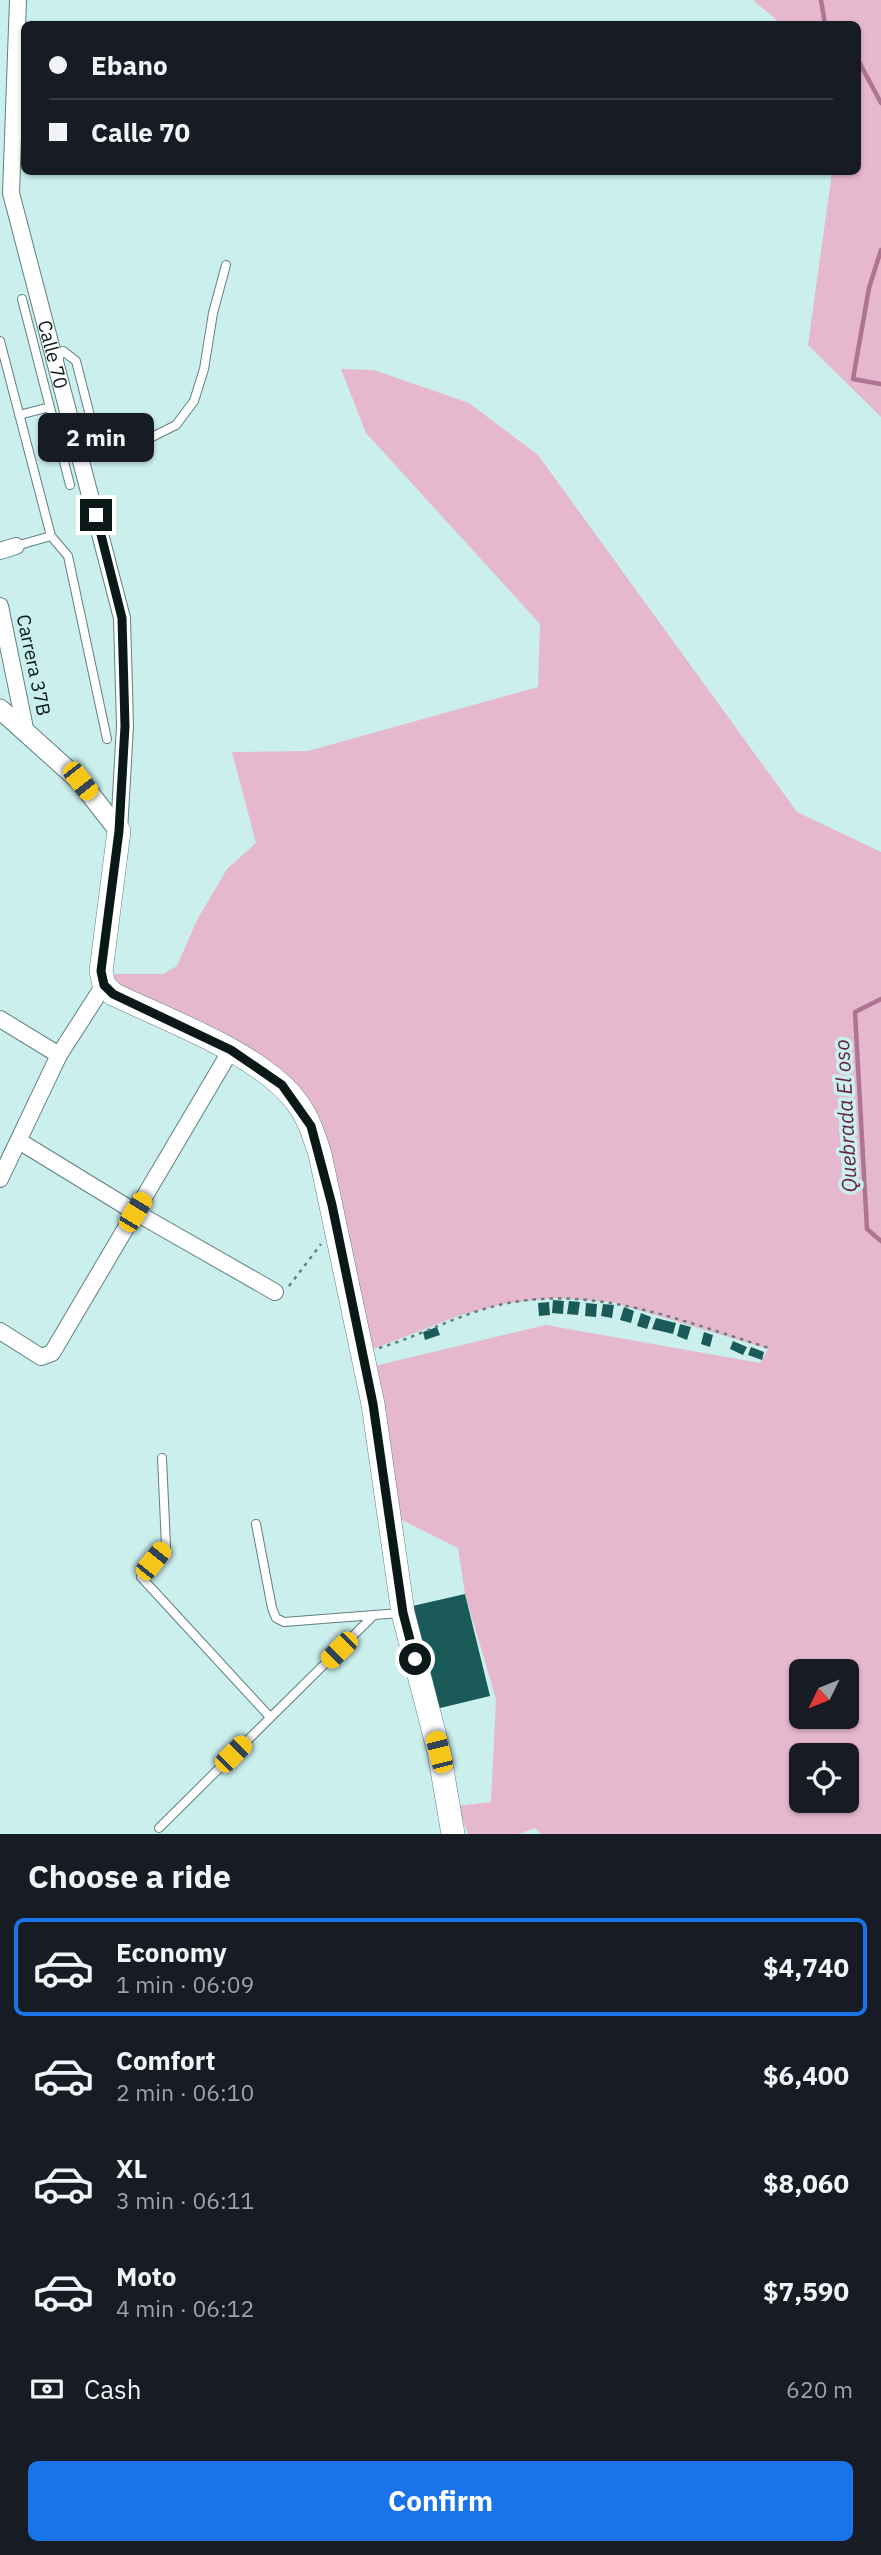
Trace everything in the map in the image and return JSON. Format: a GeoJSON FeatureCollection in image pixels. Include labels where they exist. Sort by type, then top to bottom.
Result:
{"type":"FeatureCollection","features":[{"type":"Feature","properties":{"kind":"main road","name":"Calle 70"},"geometry":{"type":"LineString","coordinates":[[104,985],[101,971],[119,831]]}},
{"type":"Feature","properties":{"kind":"main road"},"geometry":{"type":"LineString","coordinates":[[104,985],[113,994],[231,1050],[282,1085],[305,1115],[320,1154],[373,1404],[403,1613],[439,1752],[453,1834]]}},
{"type":"Feature","properties":{"kind":"street","name":"Calle 70"},"geometry":{"type":"LineString","coordinates":[[18,0],[11,193],[122,618],[125,726],[119,831]]}},
{"type":"Feature","properties":{"kind":"street","name":"Carrera 37B"},"geometry":{"type":"LineString","coordinates":[[0,606],[26,733]]}},
{"type":"Feature","properties":{"kind":"street"},"geometry":{"type":"LineString","coordinates":[[0,709],[80,781],[119,831]]}},
{"type":"Feature","properties":{"kind":"street"},"geometry":{"type":"LineString","coordinates":[[0,1179],[59,1055],[104,985]]}},
{"type":"Feature","properties":{"kind":"street"},"geometry":{"type":"LineString","coordinates":[[0,1019],[59,1055]]}},
{"type":"Feature","properties":{"kind":"street"},"geometry":{"type":"LineString","coordinates":[[0,1331],[41,1357],[52,1353],[231,1050]]}},
{"type":"Feature","properties":{"kind":"street"},"geometry":{"type":"LineString","coordinates":[[19,1140],[135,1212],[275,1292]]}},
{"type":"Feature","properties":{"kind":"lane"},"geometry":{"type":"LineString","coordinates":[[56,360],[63,351],[76,361],[96,439],[102,449],[110,454],[120,453],[176,425],[194,401],[204,369],[213,313],[226,265]]}},
{"type":"Feature","properties":{"kind":"lane"},"geometry":{"type":"LineString","coordinates":[[22,299],[70,485]]}},
{"type":"Feature","properties":{"kind":"lane"},"geometry":{"type":"LineString","coordinates":[[0,341],[51,536],[68,556],[107,739]]}},
{"type":"Feature","properties":{"kind":"lane"},"geometry":{"type":"LineString","coordinates":[[19,415],[50,407]]}},
{"type":"Feature","properties":{"kind":"lane"},"geometry":{"type":"LineString","coordinates":[[8,549],[51,536]]}},
{"type":"Feature","properties":{"kind":"lane"},"geometry":{"type":"LineString","coordinates":[[162,1458],[166,1546],[141,1577],[270,1717]]}},
{"type":"Feature","properties":{"kind":"lane"},"geometry":{"type":"LineString","coordinates":[[256,1524],[276,1618],[284,1622],[403,1613]]}},
{"type":"Feature","properties":{"kind":"lane"},"geometry":{"type":"LineString","coordinates":[[159,1828],[373,1616]]}},
{"type":"Feature","properties":{"kind":"path"},"geometry":{"type":"LineString","coordinates":[[275,1292],[282,1292],[290,1284],[326,1237],[338,1235]]}},
{"type":"Feature","properties":{"kind":"path"},"geometry":{"type":"LineString","coordinates":[[362,1352],[383,1347],[458,1316],[502,1304],[556,1298],[612,1302],[769,1348]]}},
{"type":"Feature","properties":{"kind":"shaded area"},"geometry":{"type":"Polygon","coordinates":[[[753,0],[881,0],[881,417],[808,345],[832,175],[861,175],[861,21],[778,21],[753,0]]]}},
{"type":"Feature","properties":{"kind":"shaded area"},"geometry":{"type":"Polygon","coordinates":[[[341,369],[374,370],[469,403],[538,455],[797,812],[881,852],[881,1834],[541,1834],[535,1828],[519,1834],[468,1834],[457,1806],[491,1802],[496,1699],[465,1594],[458,1548],[388,1513],[298,1103],[157,1015],[106,974],[163,974],[177,966],[197,920],[227,869],[256,843],[232,752],[308,751],[538,687],[540,624],[366,433],[341,369]],[[556,1298],[502,1304],[458,1316],[363,1353],[366,1368],[546,1325],[760,1363],[768,1349],[612,1302],[556,1298]]]}},
{"type":"Feature","properties":{"kind":"building"},"geometry":{"type":"Polygon","coordinates":[[[553,1300],[564,1301],[563,1314],[552,1313],[553,1300]]]}},
{"type":"Feature","properties":{"kind":"building"},"geometry":{"type":"Polygon","coordinates":[[[569,1301],[580,1302],[578,1315],[567,1314],[569,1301]]]}},
{"type":"Feature","properties":{"kind":"building"},"geometry":{"type":"Polygon","coordinates":[[[549,1302],[550,1315],[539,1316],[538,1303],[549,1302]]]}},
{"type":"Feature","properties":{"kind":"building"},"geometry":{"type":"Polygon","coordinates":[[[586,1303],[597,1304],[596,1317],[585,1316],[586,1303]]]}},
{"type":"Feature","properties":{"kind":"building"},"geometry":{"type":"Polygon","coordinates":[[[603,1304],[614,1305],[612,1318],[601,1316],[603,1304]]]}},
{"type":"Feature","properties":{"kind":"building"},"geometry":{"type":"Polygon","coordinates":[[[624,1307],[634,1311],[631,1323],[620,1320],[624,1307]]]}},
{"type":"Feature","properties":{"kind":"building"},"geometry":{"type":"Polygon","coordinates":[[[641,1313],[651,1317],[647,1329],[637,1326],[641,1313]]]}},
{"type":"Feature","properties":{"kind":"building"},"geometry":{"type":"Polygon","coordinates":[[[656,1318],[676,1323],[673,1334],[652,1329],[656,1318]]]}},
{"type":"Feature","properties":{"kind":"building"},"geometry":{"type":"Polygon","coordinates":[[[680,1324],[691,1327],[687,1340],[677,1336],[680,1324]]]}},
{"type":"Feature","properties":{"kind":"building"},"geometry":{"type":"Polygon","coordinates":[[[437,1327],[440,1335],[425,1340],[423,1332],[437,1327]]]}},
{"type":"Feature","properties":{"kind":"building"},"geometry":{"type":"Polygon","coordinates":[[[704,1332],[713,1335],[710,1347],[701,1344],[704,1332]]]}},
{"type":"Feature","properties":{"kind":"building"},"geometry":{"type":"Polygon","coordinates":[[[733,1341],[747,1347],[743,1355],[730,1349],[733,1341]]]}},
{"type":"Feature","properties":{"kind":"building"},"geometry":{"type":"Polygon","coordinates":[[[751,1347],[764,1352],[762,1360],[748,1355],[751,1347]]]}},
{"type":"Feature","properties":{"kind":"building"},"geometry":{"type":"Polygon","coordinates":[[[465,1594],[490,1696],[436,1709],[408,1607],[465,1594]]]}},
{"type":"Feature","properties":{"kind":"waterway","name":"Quebrada El oso"},"geometry":{"type":"LineString","coordinates":[[821,0],[824,21]]}},
{"type":"Feature","properties":{"kind":"waterway","name":"Quebrada El oso"},"geometry":{"type":"LineString","coordinates":[[861,66],[881,103]]}},
{"type":"Feature","properties":{"kind":"waterway","name":"Quebrada El oso"},"geometry":{"type":"LineString","coordinates":[[881,250],[869,288],[853,379],[881,384]]}},
{"type":"Feature","properties":{"kind":"waterway","name":"Quebrada El oso"},"geometry":{"type":"LineString","coordinates":[[881,999],[855,1012],[867,1229],[881,1241]]}},
{"type":"Feature","properties":{"kind":"route"},"geometry":{"type":"LineString","coordinates":[[96,515],[122,618],[125,726],[119,831],[101,971],[104,985],[113,994],[231,1050],[282,1085],[311,1126],[332,1205],[365,1361],[403,1613],[415,1659]]}}]}
